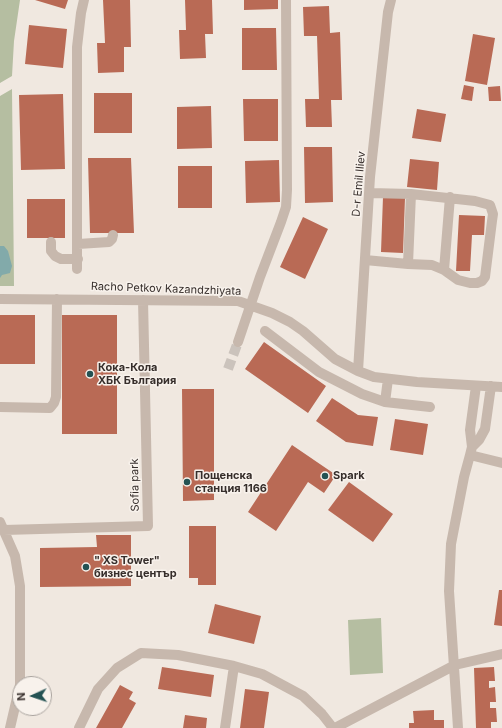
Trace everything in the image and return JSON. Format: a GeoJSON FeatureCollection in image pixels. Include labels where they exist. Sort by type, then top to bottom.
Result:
{"type":"FeatureCollection","features":[{"type":"Feature","properties":{"kind":"street"},"geometry":{"type":"LineString","coordinates":[[51,242],[51,251],[55,256],[78,264],[77,47],[84,0]]}},
{"type":"Feature","properties":{"kind":"street"},"geometry":{"type":"LineString","coordinates":[[238,342],[250,304],[286,207],[286,0]]}},
{"type":"Feature","properties":{"kind":"street","name":"D-r Emil Iliev"},"geometry":{"type":"LineString","coordinates":[[358,371],[370,192],[388,12],[391,0]]}},
{"type":"Feature","properties":{"kind":"street"},"geometry":{"type":"LineString","coordinates":[[365,260],[432,265],[444,270],[458,280],[470,283],[482,281],[484,277],[493,214],[490,205],[475,200],[370,192]]}},
{"type":"Feature","properties":{"kind":"street"},"geometry":{"type":"LineString","coordinates":[[408,264],[411,194]]}},
{"type":"Feature","properties":{"kind":"street"},"geometry":{"type":"LineString","coordinates":[[444,270],[450,197]]}},
{"type":"Feature","properties":{"kind":"street"},"geometry":{"type":"LineString","coordinates":[[78,244],[109,242],[113,235]]}},
{"type":"Feature","properties":{"kind":"street","name":"Racho Petkov Kazandzhiyata"},"geometry":{"type":"LineString","coordinates":[[0,299],[238,301],[250,304],[290,322],[303,331],[335,359],[358,371],[388,379],[502,387]]}},
{"type":"Feature","properties":{"kind":"street"},"geometry":{"type":"LineString","coordinates":[[0,407],[50,408],[54,403],[56,397],[57,299]]}},
{"type":"Feature","properties":{"kind":"street","name":"Sofia park"},"geometry":{"type":"LineString","coordinates":[[2,526],[148,526],[143,300]]}},
{"type":"Feature","properties":{"kind":"street"},"geometry":{"type":"LineString","coordinates":[[264,330],[319,372],[362,394],[385,402],[430,407]]}},
{"type":"Feature","properties":{"kind":"street"},"geometry":{"type":"LineString","coordinates":[[385,402],[388,379]]}},
{"type":"Feature","properties":{"kind":"street"},"geometry":{"type":"LineString","coordinates":[[458,728],[449,591],[451,544],[464,477],[471,451],[470,430],[476,386]]}},
{"type":"Feature","properties":{"kind":"street"},"geometry":{"type":"LineString","coordinates":[[471,451],[480,440],[485,429],[491,386]]}},
{"type":"Feature","properties":{"kind":"street"},"geometry":{"type":"LineString","coordinates":[[471,451],[502,463]]}},
{"type":"Feature","properties":{"kind":"street"},"geometry":{"type":"LineString","coordinates":[[2,526],[16,563],[20,586],[20,676]]}},
{"type":"Feature","properties":{"kind":"street"},"geometry":{"type":"LineString","coordinates":[[78,728],[98,689],[117,668],[141,653],[178,655],[234,666],[262,674],[304,696],[334,728],[455,665],[502,654]]}},
{"type":"Feature","properties":{"kind":"street"},"geometry":{"type":"LineString","coordinates":[[225,728],[234,666]]}},
{"type":"Feature","properties":{"kind":"street"},"geometry":{"type":"LineString","coordinates":[[10,728],[13,716]]}},
{"type":"Feature","properties":{"kind":"green space"},"geometry":{"type":"Polygon","coordinates":[[[0,0],[20,0],[14,41],[12,76],[0,83],[0,0]]]}},
{"type":"Feature","properties":{"kind":"green space"},"geometry":{"type":"Polygon","coordinates":[[[12,89],[14,286],[0,286],[0,96],[12,89]]]}},
{"type":"Feature","properties":{"kind":"green space"},"geometry":{"type":"Polygon","coordinates":[[[381,618],[383,673],[350,675],[348,620],[381,618]]]}},
{"type":"Feature","properties":{"kind":"water"},"geometry":{"type":"Polygon","coordinates":[[[0,246],[4,246],[8,251],[12,266],[10,273],[2,275],[0,278],[0,246]]]}},
{"type":"Feature","properties":{"kind":"building"},"geometry":{"type":"Polygon","coordinates":[[[35,0],[68,0],[65,9],[35,0]]]}},
{"type":"Feature","properties":{"kind":"building"},"geometry":{"type":"Polygon","coordinates":[[[103,0],[130,0],[131,47],[124,47],[124,72],[98,73],[97,43],[105,43],[103,0]]]}},
{"type":"Feature","properties":{"kind":"building"},"geometry":{"type":"Polygon","coordinates":[[[185,0],[212,0],[213,34],[205,34],[206,58],[180,59],[179,30],[186,30],[185,0]]]}},
{"type":"Feature","properties":{"kind":"building"},"geometry":{"type":"Polygon","coordinates":[[[244,0],[278,0],[278,9],[244,10],[244,0]]]}},
{"type":"Feature","properties":{"kind":"building"},"geometry":{"type":"Polygon","coordinates":[[[329,6],[330,33],[340,32],[342,100],[331,100],[332,127],[306,127],[305,99],[319,99],[317,36],[304,36],[303,7],[329,6]]]}},
{"type":"Feature","properties":{"kind":"building"},"geometry":{"type":"Polygon","coordinates":[[[29,25],[67,29],[63,68],[25,64],[29,25]]]}},
{"type":"Feature","properties":{"kind":"building"},"geometry":{"type":"Polygon","coordinates":[[[242,28],[276,28],[277,70],[242,70],[242,28]]]}},
{"type":"Feature","properties":{"kind":"building"},"geometry":{"type":"Polygon","coordinates":[[[473,34],[495,38],[487,85],[465,81],[473,34]]]}},
{"type":"Feature","properties":{"kind":"building"},"geometry":{"type":"Polygon","coordinates":[[[464,85],[474,87],[472,101],[461,99],[464,85]]]}},
{"type":"Feature","properties":{"kind":"building"},"geometry":{"type":"Polygon","coordinates":[[[500,86],[501,101],[489,101],[488,87],[500,86]]]}},
{"type":"Feature","properties":{"kind":"building"},"geometry":{"type":"Polygon","coordinates":[[[94,93],[132,93],[132,133],[94,133],[94,93]]]}},
{"type":"Feature","properties":{"kind":"building"},"geometry":{"type":"Polygon","coordinates":[[[63,94],[65,169],[21,170],[19,95],[63,94]]]}},
{"type":"Feature","properties":{"kind":"building"},"geometry":{"type":"Polygon","coordinates":[[[243,99],[278,99],[278,141],[244,141],[243,99]]]}},
{"type":"Feature","properties":{"kind":"building"},"geometry":{"type":"Polygon","coordinates":[[[211,106],[212,148],[177,149],[177,107],[211,106]]]}},
{"type":"Feature","properties":{"kind":"building"},"geometry":{"type":"Polygon","coordinates":[[[417,109],[446,114],[441,142],[412,138],[417,109]]]}},
{"type":"Feature","properties":{"kind":"building"},"geometry":{"type":"Polygon","coordinates":[[[304,147],[332,147],[333,202],[305,203],[304,147]]]}},
{"type":"Feature","properties":{"kind":"building"},"geometry":{"type":"Polygon","coordinates":[[[88,158],[131,158],[134,233],[90,233],[88,158]]]}},
{"type":"Feature","properties":{"kind":"building"},"geometry":{"type":"Polygon","coordinates":[[[410,159],[439,162],[437,190],[407,187],[410,159]]]}},
{"type":"Feature","properties":{"kind":"building"},"geometry":{"type":"Polygon","coordinates":[[[279,160],[280,202],[246,203],[245,161],[279,160]]]}},
{"type":"Feature","properties":{"kind":"building"},"geometry":{"type":"Polygon","coordinates":[[[178,166],[212,166],[212,208],[178,208],[178,166]]]}},
{"type":"Feature","properties":{"kind":"building"},"geometry":{"type":"Polygon","coordinates":[[[383,197],[405,198],[403,253],[381,252],[383,197]]]}},
{"type":"Feature","properties":{"kind":"building"},"geometry":{"type":"Polygon","coordinates":[[[27,199],[65,199],[65,238],[27,238],[27,199]]]}},
{"type":"Feature","properties":{"kind":"building"},"geometry":{"type":"Polygon","coordinates":[[[459,215],[485,216],[484,235],[472,235],[470,271],[456,271],[459,215]]]}},
{"type":"Feature","properties":{"kind":"building"},"geometry":{"type":"Polygon","coordinates":[[[303,217],[328,229],[305,279],[280,267],[303,217]]]}},
{"type":"Feature","properties":{"kind":"building"},"geometry":{"type":"Polygon","coordinates":[[[0,315],[35,315],[35,364],[0,364],[0,315]]]}},
{"type":"Feature","properties":{"kind":"building","name":"Кока-Кола ХБК България"},"geometry":{"type":"Polygon","coordinates":[[[62,315],[117,315],[117,434],[62,434],[62,315]]]}},
{"type":"Feature","properties":{"kind":"building"},"geometry":{"type":"Polygon","coordinates":[[[264,342],[326,386],[308,413],[245,369],[264,342]]]}},
{"type":"Feature","properties":{"kind":"building"},"geometry":{"type":"Polygon","coordinates":[[[182,389],[214,389],[214,500],[183,501],[182,389]]]}},
{"type":"Feature","properties":{"kind":"building"},"geometry":{"type":"Polygon","coordinates":[[[332,398],[358,415],[378,417],[373,446],[346,442],[316,421],[332,398]]]}},
{"type":"Feature","properties":{"kind":"building"},"geometry":{"type":"Polygon","coordinates":[[[395,419],[428,424],[423,455],[390,450],[395,419]]]}},
{"type":"Feature","properties":{"kind":"building"},"geometry":{"type":"Polygon","coordinates":[[[292,445],[336,475],[324,493],[308,482],[276,531],[248,512],[292,445]]]}},
{"type":"Feature","properties":{"kind":"building"},"geometry":{"type":"Polygon","coordinates":[[[349,482],[393,514],[373,542],[328,510],[349,482]]]}},
{"type":"Feature","properties":{"kind":"building"},"geometry":{"type":"Polygon","coordinates":[[[189,526],[216,526],[216,585],[198,585],[198,578],[189,578],[189,526]]]}},
{"type":"Feature","properties":{"kind":"building","name":"\" XS Tower\" бизнес център"},"geometry":{"type":"Polygon","coordinates":[[[96,535],[131,535],[131,586],[40,587],[40,548],[97,547],[96,535]]]}},
{"type":"Feature","properties":{"kind":"building"},"geometry":{"type":"Polygon","coordinates":[[[499,590],[502,590],[502,626],[494,625],[499,590]]]}},
{"type":"Feature","properties":{"kind":"building"},"geometry":{"type":"Polygon","coordinates":[[[215,604],[261,616],[254,644],[208,633],[215,604]]]}},
{"type":"Feature","properties":{"kind":"building"},"geometry":{"type":"Polygon","coordinates":[[[162,667],[214,675],[211,697],[158,689],[162,667]]]}},
{"type":"Feature","properties":{"kind":"building"},"geometry":{"type":"Polygon","coordinates":[[[494,667],[495,681],[489,681],[489,688],[495,687],[496,702],[490,702],[490,708],[496,708],[497,722],[491,722],[491,728],[476,728],[474,668],[494,667]]]}},
{"type":"Feature","properties":{"kind":"building"},"geometry":{"type":"Polygon","coordinates":[[[120,685],[133,692],[129,699],[136,703],[122,728],[96,728],[120,685]]]}},
{"type":"Feature","properties":{"kind":"building"},"geometry":{"type":"Polygon","coordinates":[[[245,689],[269,692],[264,728],[240,728],[245,689]]]}},
{"type":"Feature","properties":{"kind":"building"},"geometry":{"type":"Polygon","coordinates":[[[434,710],[434,720],[444,720],[444,728],[409,728],[409,723],[414,723],[413,711],[434,710]]]}},
{"type":"Feature","properties":{"kind":"building"},"geometry":{"type":"Polygon","coordinates":[[[185,715],[207,718],[206,728],[183,728],[185,715]]]}},
{"type":"Feature","properties":{"kind":"tunnel"},"geometry":{"type":"LineString","coordinates":[[228,369],[238,342]]}},
{"type":"Feature","properties":{"kind":"place","name":"Кока-Кола ХБК България"},"geometry":{"type":"Point","coordinates":[90,374]}},
{"type":"Feature","properties":{"kind":"place","name":"Spark"},"geometry":{"type":"Point","coordinates":[325,476]}},
{"type":"Feature","properties":{"kind":"place","name":"Пощенска станция 1166"},"geometry":{"type":"Point","coordinates":[187,482]}},
{"type":"Feature","properties":{"kind":"place","name":"\" XS Tower\" бизнес център"},"geometry":{"type":"Point","coordinates":[86,567]}}]}
